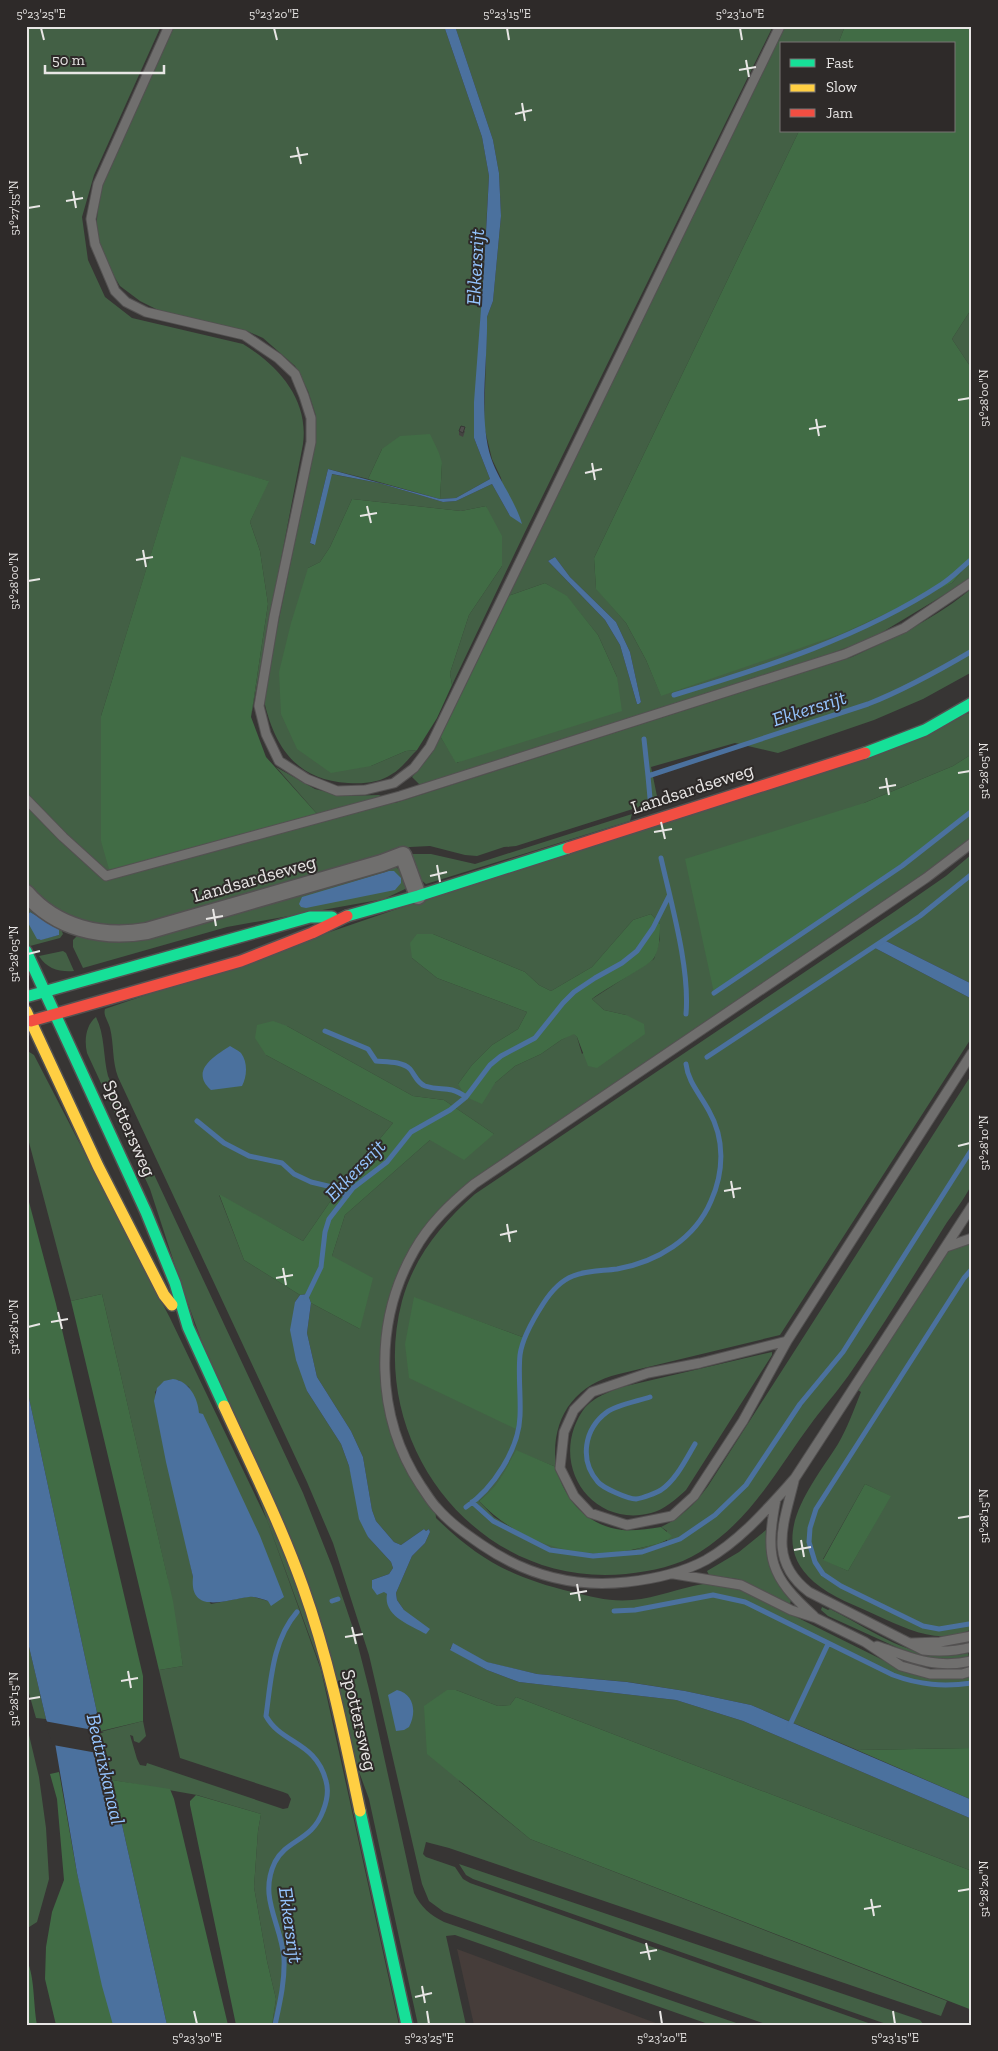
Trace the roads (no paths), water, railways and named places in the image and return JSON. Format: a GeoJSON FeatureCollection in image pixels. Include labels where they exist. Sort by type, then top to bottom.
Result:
{"type":"FeatureCollection","features":[{"type":"Feature","properties":{"kind":"main road","name":"Landsardseweg"},"geometry":{"type":"LineString","coordinates":[[28,1018],[55,1015],[241,961],[312,933],[342,917],[418,896],[812,771],[893,743],[924,730],[972,703]]}},
{"type":"Feature","properties":{"kind":"main road","name":"Landsardseweg"},"geometry":{"type":"LineString","coordinates":[[26,997],[310,917],[342,917]]}},
{"type":"Feature","properties":{"kind":"main road","name":"Spottersweg"},"geometry":{"type":"LineString","coordinates":[[26,951],[146,1212],[176,1283],[188,1327],[289,1549],[319,1636],[333,1684],[407,2025]]}},
{"type":"Feature","properties":{"kind":"main road","name":"Spottersweg"},"geometry":{"type":"LineString","coordinates":[[28,1018],[123,1215],[164,1294],[188,1327]]}},
{"type":"Feature","properties":{"kind":"street","name":"Landsardseweg"},"geometry":{"type":"LineString","coordinates":[[26,893],[50,915],[72,925],[98,933],[125,934],[141,932],[382,863],[403,855],[418,896]]}},
{"type":"Feature","properties":{"kind":"lane"},"geometry":{"type":"LineString","coordinates":[[169,26],[98,184],[91,219],[95,244],[115,291],[126,302],[146,312],[244,335],[278,358],[295,374],[311,418],[311,442],[274,616],[259,706],[266,734],[279,761],[307,779],[337,791],[365,790],[394,783],[414,768],[430,747],[780,26]]}},
{"type":"Feature","properties":{"kind":"lane"},"geometry":{"type":"LineString","coordinates":[[26,799],[63,837],[106,876],[400,796],[845,654],[904,628],[972,582]]}},
{"type":"Feature","properties":{"kind":"lane"},"geometry":{"type":"LineString","coordinates":[[394,783],[400,796]]}},
{"type":"Feature","properties":{"kind":"lane"},"geometry":{"type":"LineString","coordinates":[[972,843],[926,878],[474,1184],[452,1202],[434,1221],[414,1250],[401,1276],[391,1305],[386,1340],[384,1370],[389,1410],[398,1440],[411,1471],[436,1507],[456,1528],[493,1552],[528,1571],[576,1582],[606,1584],[673,1574],[704,1561],[729,1545],[795,1478],[972,1206]]}},
{"type":"Feature","properties":{"kind":"lane"},"geometry":{"type":"LineString","coordinates":[[787,1341],[700,1363],[648,1373],[592,1392],[574,1410],[564,1432],[560,1468],[574,1496],[590,1513],[627,1525],[672,1516],[694,1496],[732,1437],[787,1341],[972,1053]]}},
{"type":"Feature","properties":{"kind":"lane"},"geometry":{"type":"LineString","coordinates":[[946,1247],[972,1238]]}},
{"type":"Feature","properties":{"kind":"lane"},"geometry":{"type":"LineString","coordinates":[[795,1478],[782,1530],[781,1549],[787,1568],[795,1581],[809,1592],[923,1650],[961,1650],[972,1647]]}},
{"type":"Feature","properties":{"kind":"lane"},"geometry":{"type":"LineString","coordinates":[[776,1499],[771,1525],[770,1546],[774,1566],[783,1585],[816,1618]]}},
{"type":"Feature","properties":{"kind":"lane"},"geometry":{"type":"LineString","coordinates":[[673,1574],[741,1585],[791,1610],[816,1618],[865,1642],[923,1662],[946,1664],[972,1661]]}},
{"type":"Feature","properties":{"kind":"lane"},"geometry":{"type":"LineString","coordinates":[[908,1643],[940,1642],[972,1636]]}},
{"type":"Feature","properties":{"kind":"lane"},"geometry":{"type":"LineString","coordinates":[[865,1642],[901,1666],[930,1674],[962,1674],[972,1672]]}},
{"type":"Feature","properties":{"kind":"water"},"geometry":{"type":"Polygon","coordinates":[[[444,26],[455,26],[493,140],[499,173],[501,216],[493,301],[487,317],[484,389],[485,425],[491,458],[522,524],[510,516],[492,484],[456,501],[443,502],[379,483],[332,474],[315,545],[310,543],[328,469],[440,499],[456,498],[490,479],[474,438],[474,402],[489,176],[482,137],[444,26]]]}},
{"type":"Feature","properties":{"kind":"water"},"geometry":{"type":"Polygon","coordinates":[[[555,557],[570,577],[616,622],[630,652],[641,702],[639,704],[637,704],[620,645],[605,620],[548,561],[555,557]]]}},
{"type":"Feature","properties":{"kind":"water"},"geometry":{"type":"Polygon","coordinates":[[[394,871],[401,878],[401,883],[395,890],[306,908],[301,907],[299,904],[302,897],[394,871]]]}},
{"type":"Feature","properties":{"kind":"water"},"geometry":{"type":"Polygon","coordinates":[[[30,912],[59,929],[59,935],[41,940],[37,939],[27,921],[26,917],[30,912]]]}},
{"type":"Feature","properties":{"kind":"water"},"geometry":{"type":"Polygon","coordinates":[[[884,940],[972,984],[972,999],[873,947],[884,940]]]}},
{"type":"Feature","properties":{"kind":"water"},"geometry":{"type":"Polygon","coordinates":[[[230,1046],[241,1053],[245,1061],[246,1074],[244,1082],[242,1086],[211,1090],[205,1083],[203,1071],[211,1060],[230,1046]]]}},
{"type":"Feature","properties":{"kind":"water"},"geometry":{"type":"Polygon","coordinates":[[[308,1294],[311,1303],[307,1333],[317,1377],[351,1431],[363,1457],[372,1510],[376,1521],[394,1542],[401,1545],[424,1529],[426,1531],[429,1529],[430,1532],[425,1543],[412,1556],[396,1593],[397,1600],[404,1610],[430,1629],[426,1634],[393,1614],[387,1602],[387,1594],[384,1592],[377,1595],[372,1588],[372,1580],[389,1574],[393,1568],[391,1562],[368,1537],[359,1519],[349,1466],[341,1444],[307,1391],[296,1360],[290,1330],[295,1302],[300,1295],[308,1294]]]}},
{"type":"Feature","properties":{"kind":"water"},"geometry":{"type":"Polygon","coordinates":[[[173,1379],[184,1383],[195,1396],[199,1413],[203,1414],[260,1536],[284,1597],[271,1606],[268,1601],[254,1597],[221,1602],[203,1601],[197,1597],[193,1589],[193,1577],[154,1401],[157,1388],[164,1381],[173,1379]]]}},
{"type":"Feature","properties":{"kind":"water"},"geometry":{"type":"Polygon","coordinates":[[[26,1384],[101,1731],[96,1733],[106,1781],[112,1780],[167,2025],[113,2025],[102,1986],[77,1873],[55,1743],[46,1719],[26,1634],[26,1384]]]}},
{"type":"Feature","properties":{"kind":"water"},"geometry":{"type":"Polygon","coordinates":[[[453,1643],[487,1662],[537,1674],[627,1682],[685,1691],[751,1705],[972,1800],[972,1819],[743,1721],[676,1700],[519,1682],[487,1670],[450,1650],[453,1643]]]}},
{"type":"Feature","properties":{"kind":"water"},"geometry":{"type":"Polygon","coordinates":[[[397,1690],[407,1695],[412,1704],[413,1715],[409,1727],[396,1731],[388,1695],[397,1690]]]}},
{"type":"Feature","properties":{"kind":"waterway"},"geometry":{"type":"LineString","coordinates":[[674,695],[778,662],[879,620],[946,581],[972,559]]}},
{"type":"Feature","properties":{"kind":"waterway","name":"Ekkersrijt"},"geometry":{"type":"LineString","coordinates":[[650,798],[648,776],[868,704],[921,680],[972,651]]}},
{"type":"Feature","properties":{"kind":"waterway","name":"Ekkersrijt"},"geometry":{"type":"LineString","coordinates":[[644,739],[648,776]]}},
{"type":"Feature","properties":{"kind":"waterway"},"geometry":{"type":"LineString","coordinates":[[714,993],[902,866],[972,811]]}},
{"type":"Feature","properties":{"kind":"waterway","name":"Ekkersrijt"},"geometry":{"type":"LineString","coordinates":[[661,858],[682,956],[685,977],[686,1014]]}},
{"type":"Feature","properties":{"kind":"waterway"},"geometry":{"type":"LineString","coordinates":[[707,1057],[920,916],[972,874]]}},
{"type":"Feature","properties":{"kind":"waterway","name":"Ekkersrijt"},"geometry":{"type":"LineString","coordinates":[[306,1298],[321,1267],[325,1232],[329,1219],[353,1188],[387,1162],[411,1132],[450,1110],[466,1097],[490,1065],[501,1056],[535,1038],[574,992],[622,963],[637,951],[653,928],[669,896]]}},
{"type":"Feature","properties":{"kind":"waterway"},"geometry":{"type":"LineString","coordinates":[[325,1031],[368,1049],[376,1061],[394,1062],[407,1066],[422,1085],[431,1088],[449,1089],[466,1097]]}},
{"type":"Feature","properties":{"kind":"waterway","name":"Ekkersrijt"},"geometry":{"type":"LineString","coordinates":[[466,1507],[486,1490],[510,1455],[515,1442],[520,1416],[519,1370],[521,1349],[532,1322],[549,1296],[560,1284],[573,1276],[632,1266],[673,1247],[695,1227],[711,1201],[720,1167],[721,1156],[718,1133],[706,1105],[692,1082],[686,1064]]}},
{"type":"Feature","properties":{"kind":"waterway"},"geometry":{"type":"LineString","coordinates":[[197,1121],[224,1143],[249,1156],[282,1163],[294,1174],[311,1182],[332,1187],[347,1196]]}},
{"type":"Feature","properties":{"kind":"waterway"},"geometry":{"type":"LineString","coordinates":[[472,1502],[493,1521],[550,1550],[593,1556],[642,1552],[680,1539],[715,1515],[746,1485],[800,1404],[843,1352],[972,1149]]}},
{"type":"Feature","properties":{"kind":"waterway"},"geometry":{"type":"LineString","coordinates":[[969,1624],[939,1629],[923,1626],[841,1586],[823,1574],[815,1562],[809,1542],[810,1528],[816,1509],[964,1278],[972,1269]]}},
{"type":"Feature","properties":{"kind":"waterway"},"geometry":{"type":"LineString","coordinates":[[650,1397],[621,1405],[607,1412],[593,1427],[589,1436],[586,1455],[588,1464],[598,1482],[610,1490],[632,1499],[653,1494],[671,1481],[695,1444]]}},
{"type":"Feature","properties":{"kind":"waterway"},"geometry":{"type":"LineString","coordinates":[[614,1611],[635,1610],[713,1595],[745,1602],[893,1675],[932,1684],[972,1683]]}},
{"type":"Feature","properties":{"kind":"waterway","name":"Ekkersrijt"},"geometry":{"type":"LineString","coordinates":[[332,1601],[338,1599]]}},
{"type":"Feature","properties":{"kind":"waterway","name":"Ekkersrijt"},"geometry":{"type":"LineString","coordinates":[[275,2025],[283,1983],[284,1958],[270,1899],[270,1875],[280,1854],[313,1828],[318,1821],[324,1807],[327,1792],[326,1781],[315,1758],[307,1750],[280,1732],[266,1716],[271,1675],[278,1648],[282,1636],[297,1612]]}},
{"type":"Feature","properties":{"kind":"waterway"},"geometry":{"type":"LineString","coordinates":[[789,1727],[828,1644]]}},
{"type":"Feature","properties":{"kind":"water label","name":"Beatrixkanaal"},"geometry":{"type":"Point","coordinates":[106,1769]}}]}
